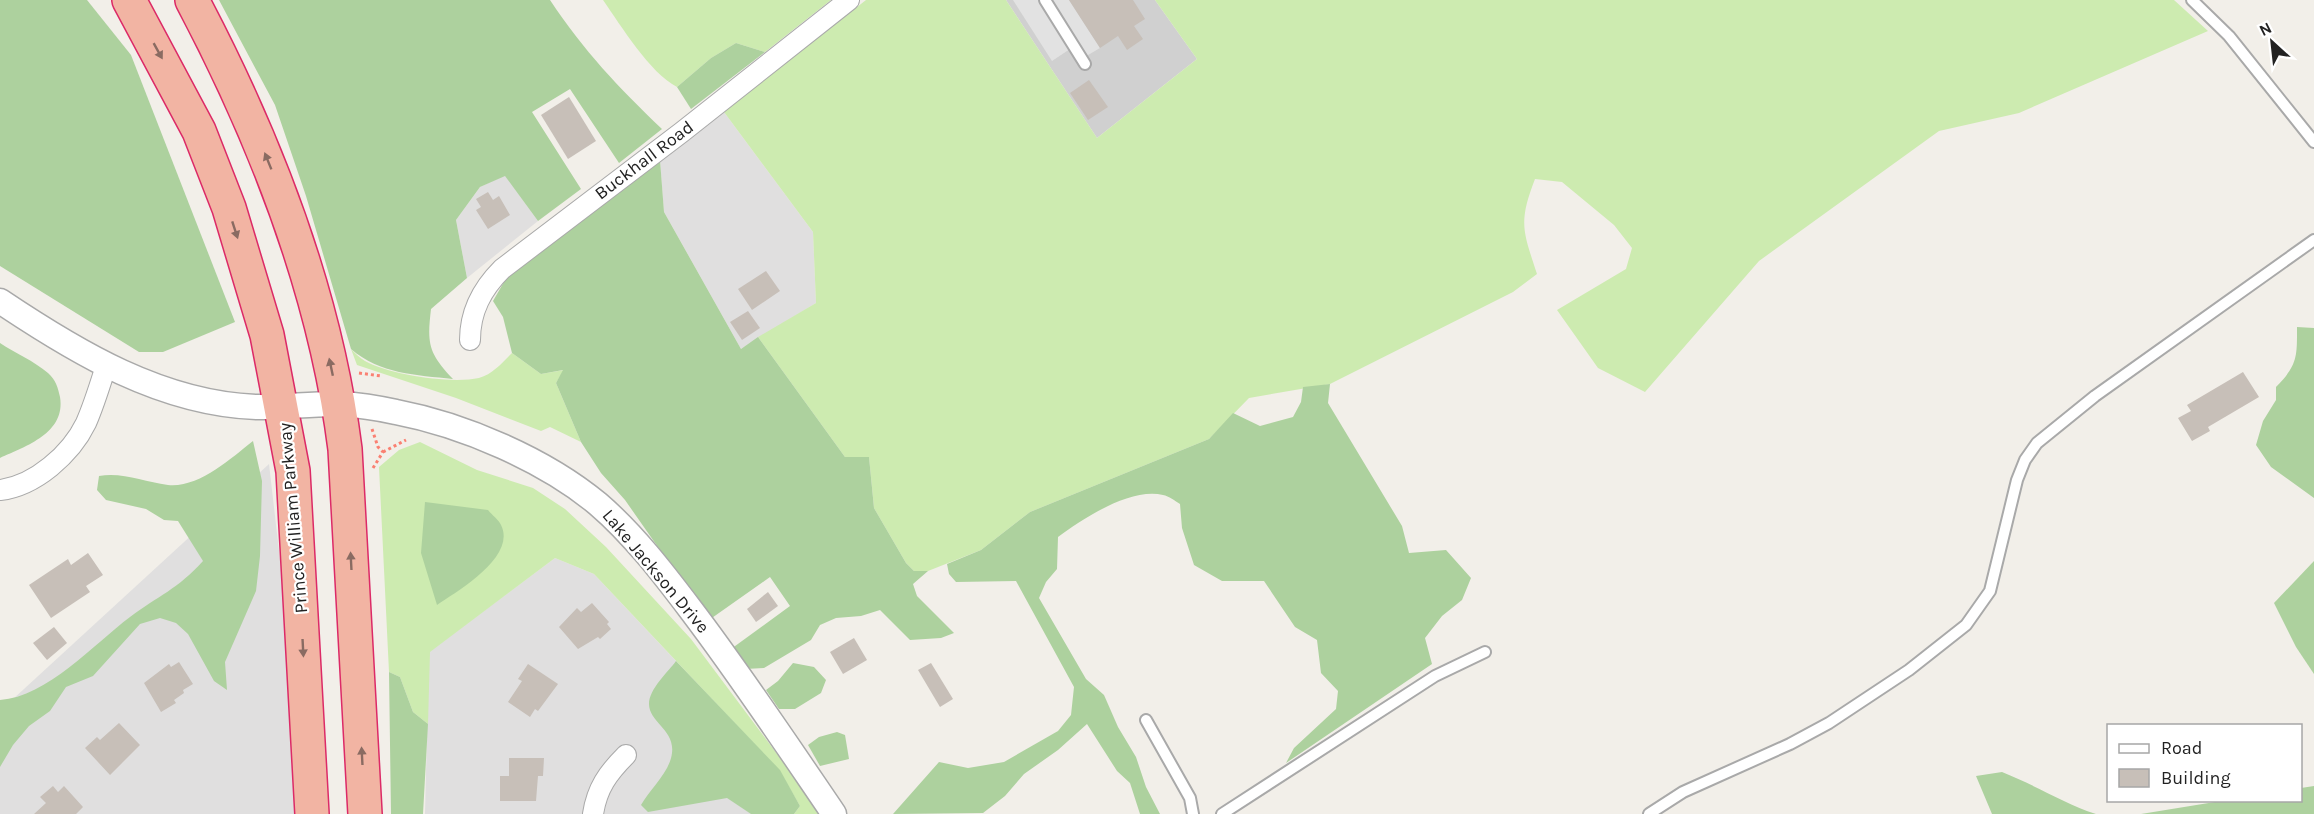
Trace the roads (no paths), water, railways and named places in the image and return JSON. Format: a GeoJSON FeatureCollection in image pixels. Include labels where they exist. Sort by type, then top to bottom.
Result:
{"type":"FeatureCollection","features":[{"type":"Feature","properties":{"kind":"highway","name":"Prince William Parkway"},"geometry":{"type":"LineString","coordinates":[[129,0],[199,131],[229,208],[267,335],[282,406],[296,513],[312,814]]}},
{"type":"Feature","properties":{"kind":"highway"},"geometry":{"type":"LineString","coordinates":[[192,0],[221,55],[275,178],[300,249],[339,404],[345,449],[365,814]]}},
{"type":"Feature","properties":{"kind":"street","name":"Buckhall Road"},"geometry":{"type":"LineString","coordinates":[[470,339],[470,326],[480,296],[502,268],[682,132],[849,0]]}},
{"type":"Feature","properties":{"kind":"street","name":"Lake Jackson Drive"},"geometry":{"type":"LineString","coordinates":[[0,301],[106,366],[194,397],[249,406],[339,404],[398,412],[471,434],[543,467],[600,506],[670,583],[722,651],[834,814]]}},
{"type":"Feature","properties":{"kind":"street"},"geometry":{"type":"LineString","coordinates":[[0,490],[22,483],[41,473],[60,458],[76,440],[86,424],[106,366]]}},
{"type":"Feature","properties":{"kind":"street"},"geometry":{"type":"LineString","coordinates":[[593,814],[602,783],[626,755]]}},
{"type":"Feature","properties":{"kind":"lane"},"geometry":{"type":"LineString","coordinates":[[1045,0],[1085,64]]}},
{"type":"Feature","properties":{"kind":"lane"},"geometry":{"type":"LineString","coordinates":[[2192,0],[2229,36],[2314,142]]}},
{"type":"Feature","properties":{"kind":"lane"},"geometry":{"type":"LineString","coordinates":[[1649,814],[1683,792],[1790,744],[1829,723],[1909,670],[1966,625],[1980,609],[1990,591],[2017,480],[2025,460],[2037,443],[2095,396],[2314,240]]}},
{"type":"Feature","properties":{"kind":"lane"},"geometry":{"type":"LineString","coordinates":[[1222,814],[1436,676],[1485,652]]}},
{"type":"Feature","properties":{"kind":"lane"},"geometry":{"type":"LineString","coordinates":[[1146,720],[1190,798],[1193,814]]}}]}
